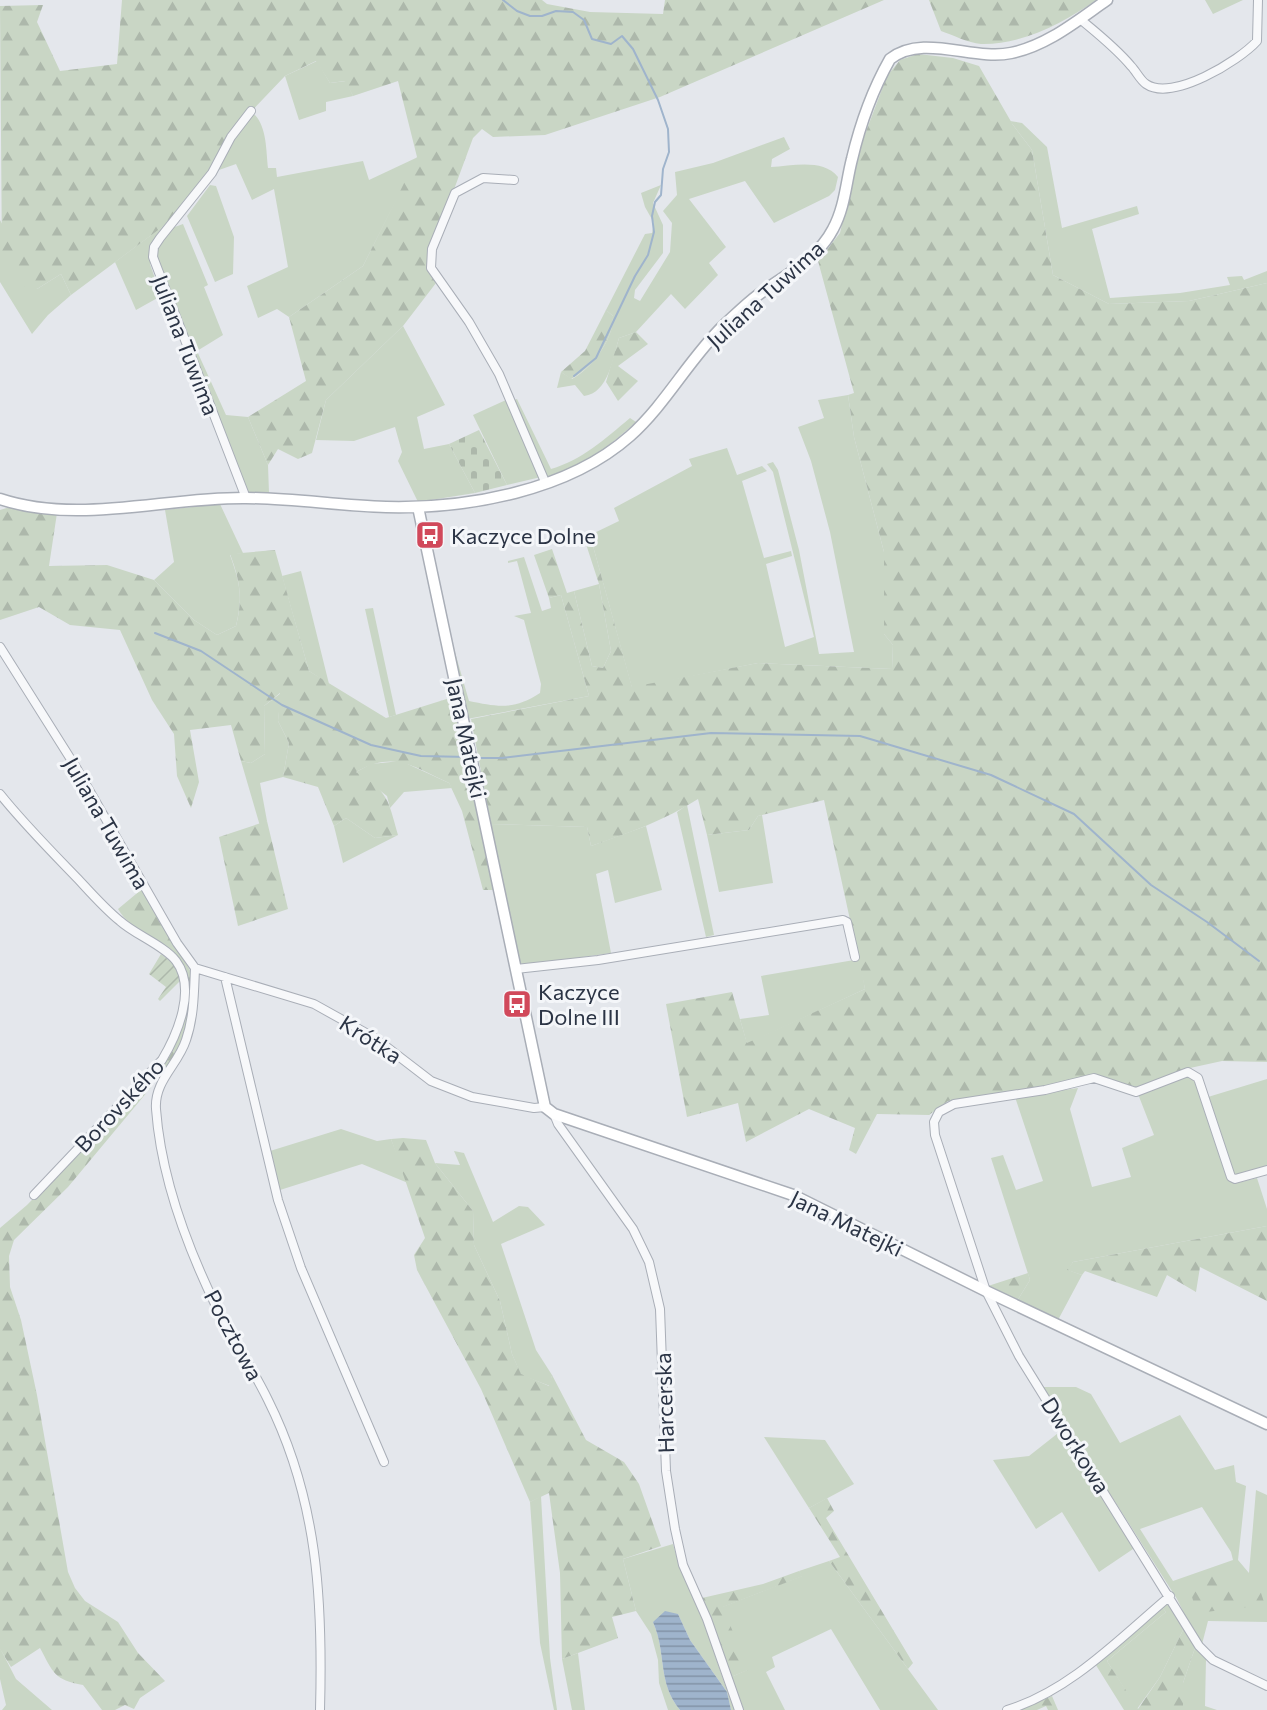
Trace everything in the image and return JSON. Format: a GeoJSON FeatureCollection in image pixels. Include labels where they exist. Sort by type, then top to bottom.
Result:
{"type":"FeatureCollection","features":[{"type":"Feature","properties":{"kind":"street","name":"Juliana Tuwima"},"geometry":{"type":"LineString","coordinates":[[0,499],[31,507],[69,509],[246,498],[418,507],[506,494],[546,484],[589,465],[629,437],[657,408],[723,326],[754,297],[806,262],[823,244],[841,210],[858,134],[891,59],[900,52],[917,48],[990,55],[1009,54],[1042,42],[1107,0]]}},
{"type":"Feature","properties":{"kind":"street"},"geometry":{"type":"LineString","coordinates":[[1080,19],[1106,40],[1145,84],[1156,88],[1193,83],[1247,52],[1257,41],[1258,0]]}},
{"type":"Feature","properties":{"kind":"street","name":"Juliana Tuwima"},"geometry":{"type":"LineString","coordinates":[[246,498],[153,257],[154,247],[160,238],[212,173],[231,137],[251,111]]}},
{"type":"Feature","properties":{"kind":"street"},"geometry":{"type":"LineString","coordinates":[[514,180],[483,178],[455,193],[432,249],[431,268],[469,322],[499,374],[546,484]]}},
{"type":"Feature","properties":{"kind":"street","name":"Jana Matejki"},"geometry":{"type":"LineString","coordinates":[[418,507],[516,969],[550,1111],[793,1195],[986,1291],[1267,1424]]}},
{"type":"Feature","properties":{"kind":"street","name":"Juliana Tuwima"},"geometry":{"type":"LineString","coordinates":[[0,647],[77,769],[177,943],[195,968]]}},
{"type":"Feature","properties":{"kind":"street","name":"Borovského"},"geometry":{"type":"LineString","coordinates":[[0,794],[19,818],[119,921],[176,960],[181,972],[184,992],[183,1014],[175,1038],[162,1060],[34,1195]]}},
{"type":"Feature","properties":{"kind":"street"},"geometry":{"type":"LineString","coordinates":[[516,969],[598,960],[843,920],[847,922],[855,957]]}},
{"type":"Feature","properties":{"kind":"street","name":"Krótka"},"geometry":{"type":"LineString","coordinates":[[195,968],[314,1005],[375,1038],[431,1081],[472,1097],[550,1111]]}},
{"type":"Feature","properties":{"kind":"street","name":"Pocztowa"},"geometry":{"type":"LineString","coordinates":[[195,968],[194,1001],[186,1040],[159,1087],[156,1098],[159,1127],[174,1203],[215,1304],[269,1400],[289,1450],[304,1499],[320,1590],[320,1710]]}},
{"type":"Feature","properties":{"kind":"street"},"geometry":{"type":"LineString","coordinates":[[225,977],[281,1211],[301,1268],[384,1461]]}},
{"type":"Feature","properties":{"kind":"street","name":"Dworkowa"},"geometry":{"type":"LineString","coordinates":[[1267,1170],[1235,1179],[1231,1177],[1198,1078],[1188,1072],[1136,1092],[1094,1078],[1045,1090],[954,1104],[939,1112],[934,1122],[935,1135],[986,1291],[1019,1356],[1199,1646],[1213,1660],[1267,1686]]}},
{"type":"Feature","properties":{"kind":"street","name":"Harcerska"},"geometry":{"type":"LineString","coordinates":[[550,1111],[633,1229],[648,1262],[660,1309],[666,1471],[675,1529],[683,1564],[707,1619],[739,1710]]}},
{"type":"Feature","properties":{"kind":"street"},"geometry":{"type":"LineString","coordinates":[[1007,1710],[1022,1706],[1067,1682],[1170,1596]]}},
{"type":"Feature","properties":{"kind":"green space"},"geometry":{"type":"Polygon","coordinates":[[[122,0],[542,0],[547,4],[590,12],[663,14],[665,0],[884,0],[660,97],[545,135],[493,137],[482,129],[473,138],[426,268],[436,283],[403,326],[326,400],[312,453],[298,459],[278,449],[268,465],[248,417],[306,381],[289,317],[363,266],[417,157],[398,81],[353,96],[345,81],[330,83],[316,61],[285,76],[225,139],[207,178],[177,216],[71,295],[61,274],[37,289],[18,285],[2,262],[0,6],[43,5],[37,22],[60,71],[117,64],[122,0]]]}},
{"type":"Feature","properties":{"kind":"green space"},"geometry":{"type":"Polygon","coordinates":[[[929,0],[1096,0],[1070,17],[1027,37],[981,44],[941,31],[929,0]]]}},
{"type":"Feature","properties":{"kind":"green space"},"geometry":{"type":"Polygon","coordinates":[[[1205,0],[1243,0],[1213,14],[1205,0]]]}},
{"type":"Feature","properties":{"kind":"green space"},"geometry":{"type":"Polygon","coordinates":[[[918,54],[953,58],[979,66],[1013,125],[1032,150],[1053,275],[1109,304],[1189,301],[1267,283],[1267,1062],[1222,1061],[1190,1068],[1135,1089],[1092,1075],[1045,1086],[948,1101],[929,1115],[877,1114],[856,1154],[849,1150],[855,1128],[809,1109],[746,1142],[738,1103],[687,1117],[666,1004],[732,992],[747,1043],[865,989],[824,800],[758,816],[749,830],[707,835],[698,799],[659,820],[591,846],[587,827],[491,824],[471,719],[589,696],[561,595],[549,598],[534,555],[552,549],[567,593],[574,591],[592,666],[603,668],[611,651],[599,584],[584,538],[590,535],[632,687],[758,663],[892,669],[893,645],[884,634],[884,552],[854,437],[848,395],[854,393],[818,261],[840,233],[859,150],[887,76],[900,60],[918,54]]]}},
{"type":"Feature","properties":{"kind":"green space"},"geometry":{"type":"Polygon","coordinates":[[[317,61],[330,83],[346,81],[353,96],[326,102],[326,111],[299,120],[285,76],[317,61]]]}},
{"type":"Feature","properties":{"kind":"green space"},"geometry":{"type":"Polygon","coordinates":[[[255,115],[264,133],[268,168],[276,168],[277,177],[363,161],[369,180],[418,157],[363,266],[289,317],[277,309],[258,318],[247,286],[288,267],[274,189],[252,200],[236,164],[219,170],[234,136],[247,116],[255,115]]]}},
{"type":"Feature","properties":{"kind":"green space"},"geometry":{"type":"Polygon","coordinates":[[[1010,121],[1022,123],[1047,147],[1062,228],[1137,206],[1139,214],[1092,229],[1110,298],[1180,293],[1230,285],[1227,277],[1242,276],[1244,280],[1267,271],[1267,283],[1189,301],[1109,304],[1053,275],[1032,150],[1010,121]]]}},
{"type":"Feature","properties":{"kind":"green space"},"geometry":{"type":"Polygon","coordinates":[[[784,137],[790,149],[772,159],[771,167],[807,164],[824,167],[838,177],[835,190],[829,196],[774,223],[745,181],[689,199],[726,247],[709,263],[718,275],[685,309],[671,294],[636,332],[619,338],[609,373],[599,388],[592,393],[584,396],[575,385],[557,388],[561,372],[572,379],[587,368],[594,361],[610,334],[613,316],[606,310],[645,234],[652,233],[654,223],[645,207],[641,193],[661,185],[653,203],[663,225],[663,253],[635,290],[634,298],[640,301],[670,252],[672,223],[663,211],[677,195],[675,172],[713,163],[784,137]]]}},
{"type":"Feature","properties":{"kind":"green space"},"geometry":{"type":"Polygon","coordinates":[[[210,185],[216,186],[234,237],[233,274],[215,282],[187,216],[210,185]]]}},
{"type":"Feature","properties":{"kind":"green space"},"geometry":{"type":"Polygon","coordinates":[[[0,220],[37,289],[61,274],[71,295],[48,315],[32,334],[0,282],[0,220]]]}},
{"type":"Feature","properties":{"kind":"green space"},"geometry":{"type":"Polygon","coordinates":[[[166,224],[150,248],[150,264],[161,296],[136,310],[115,262],[166,224]]]}},
{"type":"Feature","properties":{"kind":"green space"},"geometry":{"type":"Polygon","coordinates":[[[183,224],[208,285],[204,287],[223,335],[197,351],[226,415],[248,417],[268,465],[269,493],[247,493],[157,262],[157,247],[172,228],[183,224]]]}},
{"type":"Feature","properties":{"kind":"green space"},"geometry":{"type":"Polygon","coordinates":[[[606,310],[613,316],[610,334],[593,361],[571,379],[561,372],[585,351],[606,310]]]}},
{"type":"Feature","properties":{"kind":"green space"},"geometry":{"type":"Polygon","coordinates":[[[403,326],[445,405],[417,417],[424,449],[449,444],[475,493],[418,502],[398,461],[402,452],[395,427],[354,441],[316,440],[326,400],[403,326]]]}},
{"type":"Feature","properties":{"kind":"green space"},"geometry":{"type":"Polygon","coordinates":[[[636,332],[648,344],[618,366],[638,381],[618,401],[606,382],[619,338],[636,332]]]}},
{"type":"Feature","properties":{"kind":"green space"},"geometry":{"type":"Polygon","coordinates":[[[848,395],[854,437],[884,552],[884,634],[893,645],[892,669],[758,663],[632,688],[590,535],[619,521],[614,508],[692,466],[689,459],[727,448],[737,475],[762,466],[767,471],[742,481],[764,558],[791,551],[792,556],[766,564],[785,647],[814,637],[773,472],[767,464],[773,462],[778,470],[799,550],[819,654],[854,652],[830,532],[811,461],[798,427],[824,418],[818,400],[848,395]]]}},
{"type":"Feature","properties":{"kind":"green space"},"geometry":{"type":"Polygon","coordinates":[[[517,399],[551,469],[583,454],[630,418],[636,422],[586,462],[551,478],[547,476],[514,400],[517,399]]]}},
{"type":"Feature","properties":{"kind":"green space"},"geometry":{"type":"Polygon","coordinates":[[[506,400],[541,477],[507,485],[473,415],[506,400]]]}},
{"type":"Feature","properties":{"kind":"green space"},"geometry":{"type":"Polygon","coordinates":[[[479,430],[507,485],[475,493],[449,444],[479,430]]]}},
{"type":"Feature","properties":{"kind":"green space"},"geometry":{"type":"Polygon","coordinates":[[[220,504],[243,553],[230,555],[239,590],[236,626],[217,635],[194,620],[154,580],[174,562],[165,510],[220,504]]]}},
{"type":"Feature","properties":{"kind":"green space"},"geometry":{"type":"Polygon","coordinates":[[[10,507],[57,513],[49,566],[107,565],[154,580],[194,620],[217,635],[236,626],[238,616],[239,590],[230,554],[275,550],[309,671],[386,718],[453,697],[495,890],[483,890],[462,811],[449,783],[404,763],[382,762],[356,772],[375,785],[386,798],[398,835],[375,838],[346,818],[334,826],[318,787],[283,777],[289,743],[278,721],[280,693],[264,706],[265,754],[251,763],[241,761],[231,725],[190,730],[199,782],[191,808],[177,776],[174,734],[152,700],[120,630],[70,625],[39,607],[0,620],[0,510],[10,507]]]}},
{"type":"Feature","properties":{"kind":"green space"},"geometry":{"type":"Polygon","coordinates":[[[524,557],[542,611],[551,608],[549,598],[561,595],[589,696],[467,719],[448,628],[469,701],[506,706],[522,702],[540,693],[541,684],[524,620],[514,616],[531,613],[517,561],[508,563],[508,561],[524,557]]]}},
{"type":"Feature","properties":{"kind":"green space"},"geometry":{"type":"Polygon","coordinates":[[[301,571],[329,684],[309,671],[282,576],[301,571]]]}},
{"type":"Feature","properties":{"kind":"green space"},"geometry":{"type":"Polygon","coordinates":[[[599,584],[611,651],[603,668],[592,666],[574,591],[599,584]]]}},
{"type":"Feature","properties":{"kind":"green space"},"geometry":{"type":"Polygon","coordinates":[[[373,608],[396,715],[389,717],[365,609],[373,608]]]}},
{"type":"Feature","properties":{"kind":"green space"},"geometry":{"type":"Polygon","coordinates":[[[281,693],[278,721],[289,743],[283,777],[260,783],[267,821],[260,826],[241,761],[251,763],[265,754],[264,706],[281,693]]]}},
{"type":"Feature","properties":{"kind":"green space"},"geometry":{"type":"Polygon","coordinates":[[[401,761],[449,783],[452,788],[404,792],[390,808],[387,796],[356,772],[371,764],[401,761]]]}},
{"type":"Feature","properties":{"kind":"green space"},"geometry":{"type":"Polygon","coordinates":[[[687,805],[714,935],[706,937],[677,812],[687,805]]]}},
{"type":"Feature","properties":{"kind":"green space"},"geometry":{"type":"Polygon","coordinates":[[[762,815],[773,883],[719,892],[707,835],[749,830],[758,816],[762,815]]]}},
{"type":"Feature","properties":{"kind":"green space"},"geometry":{"type":"Polygon","coordinates":[[[346,818],[375,838],[398,835],[343,863],[334,826],[346,818]]]}},
{"type":"Feature","properties":{"kind":"green space"},"geometry":{"type":"Polygon","coordinates":[[[267,821],[288,909],[238,926],[219,837],[267,821]]]}},
{"type":"Feature","properties":{"kind":"green space"},"geometry":{"type":"Polygon","coordinates":[[[491,824],[587,827],[591,846],[646,826],[662,890],[615,903],[608,870],[596,874],[611,953],[526,965],[520,963],[491,824]]]}},
{"type":"Feature","properties":{"kind":"green space"},"geometry":{"type":"Polygon","coordinates":[[[142,889],[191,972],[189,1023],[179,1050],[164,1071],[164,1064],[176,1040],[186,1010],[188,980],[184,967],[176,956],[137,929],[123,917],[118,909],[142,889]]]}},
{"type":"Feature","properties":{"kind":"green space"},"geometry":{"type":"Polygon","coordinates":[[[161,954],[178,967],[180,981],[160,1001],[158,999],[166,987],[149,974],[161,954]]]}},
{"type":"Feature","properties":{"kind":"green space"},"geometry":{"type":"Polygon","coordinates":[[[860,959],[865,989],[747,1044],[740,1019],[769,1015],[761,976],[860,959]]]}},
{"type":"Feature","properties":{"kind":"green space"},"geometry":{"type":"Polygon","coordinates":[[[154,1074],[153,1085],[68,1187],[14,1240],[9,1256],[10,1287],[21,1320],[37,1395],[68,1572],[75,1588],[85,1601],[118,1622],[138,1653],[165,1681],[140,1698],[134,1709],[125,1705],[115,1710],[102,1710],[83,1685],[73,1683],[56,1674],[40,1648],[11,1667],[0,1649],[0,1228],[27,1205],[154,1074]]]}},
{"type":"Feature","properties":{"kind":"green space"},"geometry":{"type":"Polygon","coordinates":[[[1184,1076],[1192,1076],[1196,1081],[1229,1180],[1237,1183],[1257,1178],[1267,1209],[1267,1226],[1073,1262],[1068,1270],[1082,1275],[1058,1320],[1017,1301],[1030,1280],[991,1158],[1003,1155],[1016,1190],[1043,1181],[1015,1097],[1078,1088],[1070,1109],[1092,1187],[1131,1177],[1122,1148],[1154,1135],[1138,1094],[1184,1076]]]}},
{"type":"Feature","properties":{"kind":"green space"},"geometry":{"type":"Polygon","coordinates":[[[1267,1079],[1267,1167],[1235,1177],[1208,1097],[1267,1079]]]}},
{"type":"Feature","properties":{"kind":"green space"},"geometry":{"type":"Polygon","coordinates":[[[341,1129],[377,1141],[391,1139],[408,1183],[362,1164],[280,1190],[270,1151],[341,1129]]]}},
{"type":"Feature","properties":{"kind":"green space"},"geometry":{"type":"Polygon","coordinates":[[[391,1139],[426,1140],[435,1163],[473,1211],[474,1245],[500,1301],[512,1354],[521,1374],[549,1386],[552,1375],[586,1440],[624,1462],[639,1484],[661,1546],[623,1559],[636,1611],[612,1617],[618,1638],[562,1659],[560,1573],[549,1493],[530,1502],[481,1389],[417,1270],[414,1255],[425,1238],[391,1139]]]}},
{"type":"Feature","properties":{"kind":"green space"},"geometry":{"type":"Polygon","coordinates":[[[454,1151],[464,1153],[493,1222],[519,1206],[528,1207],[545,1225],[501,1244],[536,1350],[552,1375],[550,1386],[521,1375],[512,1354],[500,1301],[474,1245],[473,1211],[435,1163],[460,1165],[454,1151]]]}},
{"type":"Feature","properties":{"kind":"green space"},"geometry":{"type":"Polygon","coordinates":[[[1267,1226],[1267,1301],[1200,1267],[1196,1292],[1167,1275],[1157,1297],[1085,1271],[1082,1275],[1067,1270],[1073,1262],[1267,1226]]]}},
{"type":"Feature","properties":{"kind":"green space"},"geometry":{"type":"Polygon","coordinates":[[[1028,1273],[1030,1280],[1017,1301],[988,1286],[1028,1273]]]}},
{"type":"Feature","properties":{"kind":"green space"},"geometry":{"type":"Polygon","coordinates":[[[1042,1387],[1076,1387],[1091,1394],[1120,1443],[1180,1415],[1215,1470],[1234,1465],[1236,1482],[1246,1486],[1238,1560],[1249,1573],[1256,1490],[1267,1495],[1267,1622],[1208,1621],[1201,1648],[1177,1599],[1042,1387]],[[1202,1507],[1140,1529],[1173,1581],[1233,1560],[1231,1552],[1202,1507]]]}},
{"type":"Feature","properties":{"kind":"green space"},"geometry":{"type":"Polygon","coordinates":[[[1062,1430],[1136,1547],[1099,1572],[1062,1512],[1036,1529],[993,1460],[1029,1456],[1062,1430]]]}},
{"type":"Feature","properties":{"kind":"green space"},"geometry":{"type":"Polygon","coordinates":[[[764,1437],[825,1440],[854,1484],[809,1508],[764,1437]]]}},
{"type":"Feature","properties":{"kind":"green space"},"geometry":{"type":"Polygon","coordinates":[[[541,1496],[550,1658],[557,1710],[554,1710],[540,1643],[530,1502],[541,1496]]]}},
{"type":"Feature","properties":{"kind":"green space"},"geometry":{"type":"Polygon","coordinates":[[[827,1498],[834,1511],[826,1518],[913,1663],[908,1669],[829,1561],[840,1557],[809,1508],[827,1498]]]}},
{"type":"Feature","properties":{"kind":"green space"},"geometry":{"type":"Polygon","coordinates":[[[673,1544],[736,1710],[731,1710],[727,1692],[690,1640],[678,1614],[653,1622],[660,1645],[668,1689],[680,1710],[668,1710],[659,1683],[658,1660],[651,1634],[636,1611],[623,1559],[673,1544]]]}},
{"type":"Feature","properties":{"kind":"green space"},"geometry":{"type":"Polygon","coordinates":[[[829,1561],[938,1710],[880,1710],[831,1629],[772,1657],[775,1667],[766,1672],[785,1710],[744,1710],[731,1677],[747,1670],[722,1607],[802,1576],[799,1571],[829,1561]]]}},
{"type":"Feature","properties":{"kind":"green space"},"geometry":{"type":"Polygon","coordinates":[[[799,1571],[803,1576],[723,1607],[748,1670],[731,1677],[702,1598],[763,1584],[799,1571]]]}},
{"type":"Feature","properties":{"kind":"green space"},"geometry":{"type":"Polygon","coordinates":[[[1208,1575],[1226,1575],[1232,1579],[1234,1588],[1252,1587],[1261,1593],[1265,1605],[1197,1613],[1188,1584],[1208,1575]]]}},
{"type":"Feature","properties":{"kind":"green space"},"geometry":{"type":"Polygon","coordinates":[[[1170,1602],[1184,1628],[1160,1677],[1137,1709],[1107,1661],[1166,1612],[1162,1607],[1170,1602]]]}},
{"type":"Feature","properties":{"kind":"green space"},"geometry":{"type":"Polygon","coordinates":[[[1162,1607],[1166,1612],[1107,1661],[1138,1709],[1160,1677],[1184,1628],[1195,1648],[1183,1683],[1183,1710],[1124,1710],[1094,1662],[1162,1607]]]}},
{"type":"Feature","properties":{"kind":"green space"},"geometry":{"type":"Polygon","coordinates":[[[0,1648],[16,1679],[52,1710],[2,1710],[6,1705],[0,1679],[0,1648]]]}},
{"type":"Feature","properties":{"kind":"green space"},"geometry":{"type":"Polygon","coordinates":[[[1195,1648],[1206,1659],[1205,1706],[1217,1710],[1183,1710],[1183,1683],[1195,1648]]]}},
{"type":"Feature","properties":{"kind":"green space"},"geometry":{"type":"Polygon","coordinates":[[[578,1653],[585,1710],[572,1710],[562,1659],[578,1653]]]}},
{"type":"Feature","properties":{"kind":"green space"},"geometry":{"type":"Polygon","coordinates":[[[1052,1696],[1058,1710],[1048,1710],[1046,1706],[1037,1710],[1017,1710],[1052,1696]]]}},
{"type":"Feature","properties":{"kind":"water"},"geometry":{"type":"Polygon","coordinates":[[[665,1611],[678,1614],[690,1640],[727,1692],[731,1710],[680,1710],[668,1689],[660,1645],[653,1622],[665,1611]]]}},
{"type":"Feature","properties":{"kind":"waterway"},"geometry":{"type":"LineString","coordinates":[[503,0],[517,11],[530,16],[542,16],[556,11],[573,12],[584,20],[592,39],[611,44],[622,36],[633,49],[658,100],[668,129],[669,152],[663,169],[661,195],[655,202],[652,216],[654,232],[648,255],[635,276],[596,358],[574,376]]}},
{"type":"Feature","properties":{"kind":"waterway"},"geometry":{"type":"LineString","coordinates":[[155,633],[201,651],[282,705],[371,745],[421,756],[468,757]]}},
{"type":"Feature","properties":{"kind":"waterway"},"geometry":{"type":"LineString","coordinates":[[473,758],[502,758],[711,733],[860,736],[991,775],[1074,814],[1151,885],[1207,922],[1259,961]]}},
{"type":"Feature","properties":{"kind":"place","name":"Kaczyce Dolne"},"geometry":{"type":"Point","coordinates":[430,535]}},
{"type":"Feature","properties":{"kind":"place","name":"Kaczyce Dolne III"},"geometry":{"type":"Point","coordinates":[517,1004]}}]}
